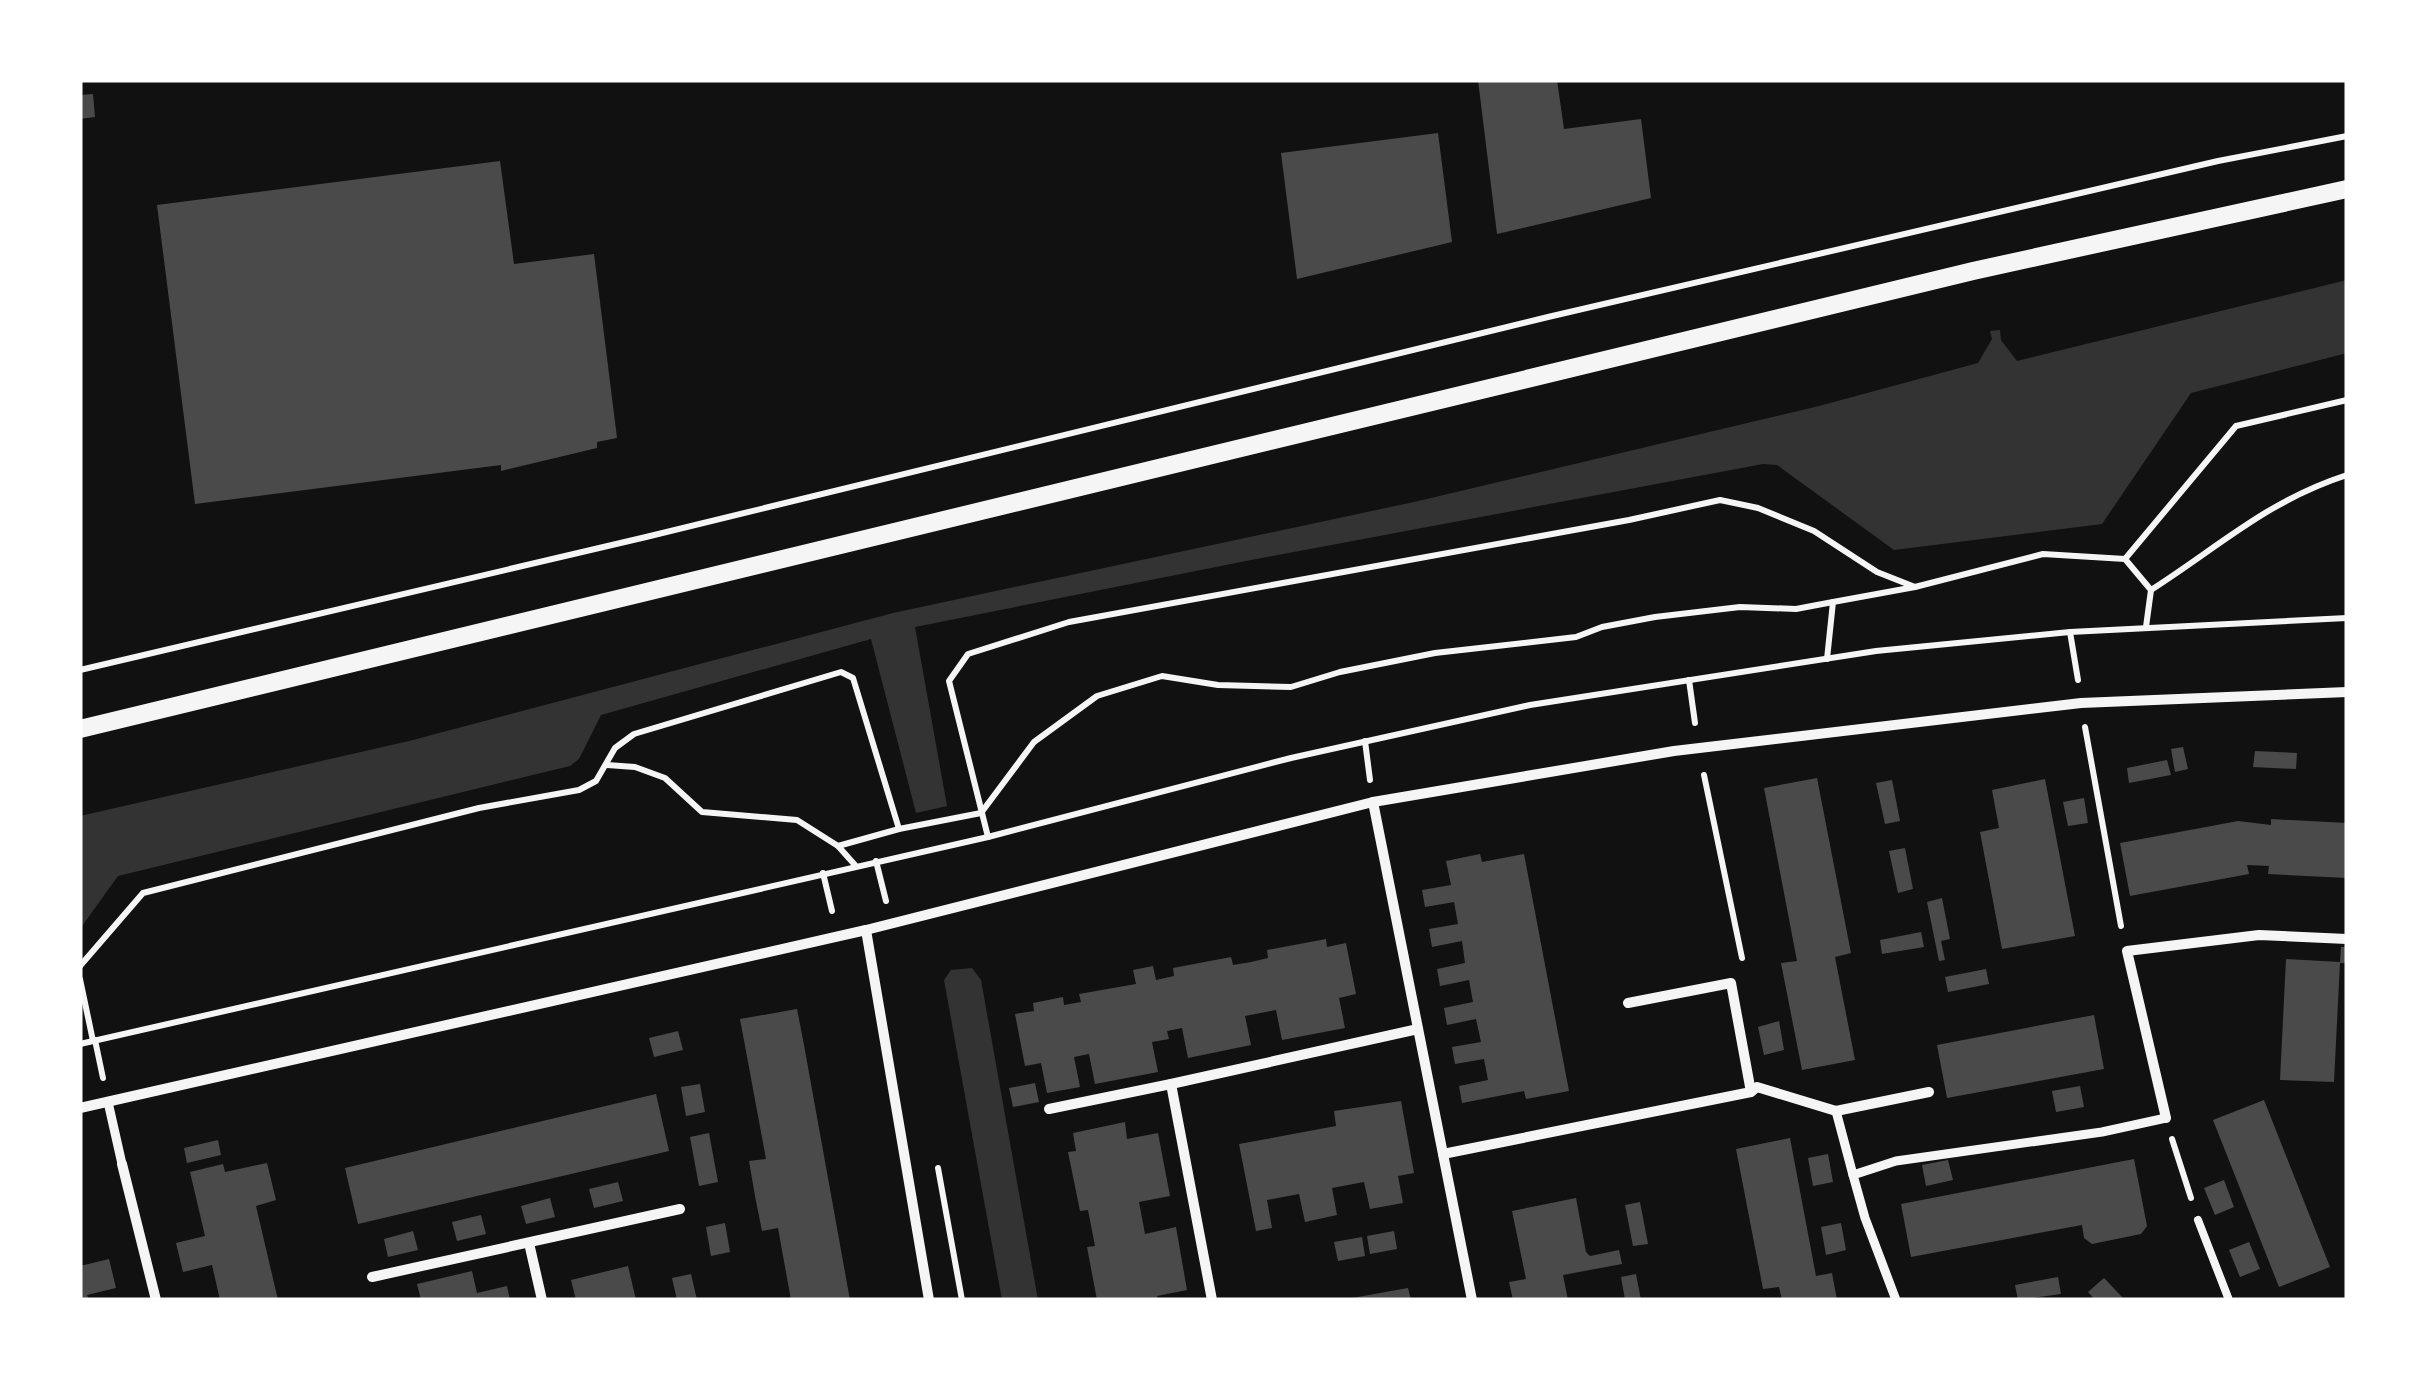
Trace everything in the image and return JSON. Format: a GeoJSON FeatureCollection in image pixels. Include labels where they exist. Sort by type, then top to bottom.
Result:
{"type":"FeatureCollection","features":[{"type":"Feature","properties":{"kind":"street"},"geometry":{"type":"LineString","coordinates":[[80,729],[1954,276],[2347,189]]}},
{"type":"Feature","properties":{"kind":"street"},"geometry":{"type":"LineString","coordinates":[[80,1108],[866,930],[1372,802],[1699,748],[2082,703],[2347,692]]}},
{"type":"Feature","properties":{"kind":"street"},"geometry":{"type":"LineString","coordinates":[[1372,802],[1472,1300]]}},
{"type":"Feature","properties":{"kind":"street"},"geometry":{"type":"LineString","coordinates":[[866,930],[930,1300]]}},
{"type":"Feature","properties":{"kind":"street"},"geometry":{"type":"LineString","coordinates":[[1853,1174],[1896,1161],[2102,1132],[2166,1118],[2127,951],[2258,935],[2347,940]]}},
{"type":"Feature","properties":{"kind":"street"},"geometry":{"type":"LineString","coordinates":[[1628,1003],[1731,983],[1751,1092]]}},
{"type":"Feature","properties":{"kind":"street"},"geometry":{"type":"LineString","coordinates":[[1049,1109],[1418,1029]]}},
{"type":"Feature","properties":{"kind":"street"},"geometry":{"type":"LineString","coordinates":[[1172,1084],[1212,1300]]}},
{"type":"Feature","properties":{"kind":"street"},"geometry":{"type":"LineString","coordinates":[[1443,1154],[1758,1088],[1836,1111],[1929,1092]]}},
{"type":"Feature","properties":{"kind":"street"},"geometry":{"type":"LineString","coordinates":[[108,1102],[156,1300]]}},
{"type":"Feature","properties":{"kind":"street"},"geometry":{"type":"LineString","coordinates":[[1836,1111],[1865,1218],[1896,1300]]}},
{"type":"Feature","properties":{"kind":"street"},"geometry":{"type":"LineString","coordinates":[[372,1277],[680,1209]]}},
{"type":"Feature","properties":{"kind":"street"},"geometry":{"type":"LineString","coordinates":[[529,1244],[542,1300]]}},
{"type":"Feature","properties":{"kind":"lane"},"geometry":{"type":"LineString","coordinates":[[2198,1220],[2229,1300]]}},
{"type":"Feature","properties":{"kind":"path"},"geometry":{"type":"LineString","coordinates":[[80,670],[646,537],[1548,317],[2218,162],[2347,136]]}},
{"type":"Feature","properties":{"kind":"path"},"geometry":{"type":"LineString","coordinates":[[2125,559],[2236,426],[2347,400]]}},
{"type":"Feature","properties":{"kind":"path"},"geometry":{"type":"LineString","coordinates":[[2146,627],[2151,590],[2255,517],[2305,488],[2347,475]]}},
{"type":"Feature","properties":{"kind":"path"},"geometry":{"type":"LineString","coordinates":[[988,837],[949,682],[968,654],[1069,622],[1720,500],[1758,508],[1814,531],[1877,572],[1915,587]]}},
{"type":"Feature","properties":{"kind":"path"},"geometry":{"type":"LineString","coordinates":[[838,846],[981,813],[1034,742],[1098,696],[1162,676],[1218,685],[1291,688],[1340,672],[1435,653],[1576,637],[1602,627],[1655,617],[1833,602],[1915,587],[2042,554],[2125,559],[2151,590]]}},
{"type":"Feature","properties":{"kind":"path"},"geometry":{"type":"LineString","coordinates":[[1828,659],[1833,602]]}},
{"type":"Feature","properties":{"kind":"path"},"geometry":{"type":"LineString","coordinates":[[80,1044],[988,837],[1290,758],[1530,705],[1828,659],[2070,632],[2347,618]]}},
{"type":"Feature","properties":{"kind":"path"},"geometry":{"type":"LineString","coordinates":[[2070,632],[2117,914],[2127,951]]}},
{"type":"Feature","properties":{"kind":"path"},"geometry":{"type":"LineString","coordinates":[[80,966],[143,894],[478,808],[579,790],[596,781],[616,748],[634,734],[846,672],[853,678],[899,829]]}},
{"type":"Feature","properties":{"kind":"path"},"geometry":{"type":"LineString","coordinates":[[1689,680],[1744,969],[1731,983]]}},
{"type":"Feature","properties":{"kind":"path"},"geometry":{"type":"LineString","coordinates":[[606,764],[635,766],[665,778],[702,812],[797,820],[838,846],[855,866]]}},
{"type":"Feature","properties":{"kind":"path"},"geometry":{"type":"LineString","coordinates":[[823,874],[838,935]]}},
{"type":"Feature","properties":{"kind":"path"},"geometry":{"type":"LineString","coordinates":[[80,979],[108,1102]]}},
{"type":"Feature","properties":{"kind":"path"},"geometry":{"type":"LineString","coordinates":[[2166,1118],[2198,1220]]}},
{"type":"Feature","properties":{"kind":"shaded area"},"geometry":{"type":"Polygon","coordinates":[[[2347,280],[2347,353],[2191,393],[2102,524],[1894,550],[1777,465],[1763,464],[915,627],[947,806],[916,813],[871,639],[601,715],[579,759],[570,766],[118,876],[80,929],[80,816],[409,741],[893,613],[1414,502],[1819,406],[1978,363],[1992,339],[1990,331],[2000,330],[2001,340],[2017,361],[2347,280]]]}},
{"type":"Feature","properties":{"kind":"shaded area"},"geometry":{"type":"Polygon","coordinates":[[[972,968],[981,980],[1038,1300],[1002,1300],[944,980],[951,970],[972,968]]]}},
{"type":"Feature","properties":{"kind":"building"},"geometry":{"type":"Polygon","coordinates":[[[1478,80],[1557,80],[1564,129],[1641,119],[1651,198],[1497,234],[1478,80]]]}},
{"type":"Feature","properties":{"kind":"building"},"geometry":{"type":"Polygon","coordinates":[[[93,94],[95,117],[80,119],[80,95],[93,94]]]}},
{"type":"Feature","properties":{"kind":"building"},"geometry":{"type":"Polygon","coordinates":[[[1438,133],[1452,242],[1297,279],[1281,153],[1438,133]]]}},
{"type":"Feature","properties":{"kind":"building"},"geometry":{"type":"Polygon","coordinates":[[[500,161],[514,264],[594,254],[617,438],[597,442],[597,448],[501,471],[501,465],[195,504],[157,205],[500,161]]]}},
{"type":"Feature","properties":{"kind":"building"},"geometry":{"type":"Polygon","coordinates":[[[2183,747],[2188,769],[2175,772],[2171,749],[2183,747]]]}},
{"type":"Feature","properties":{"kind":"building"},"geometry":{"type":"Polygon","coordinates":[[[2255,751],[2297,753],[2296,769],[2253,767],[2255,751]]]}},
{"type":"Feature","properties":{"kind":"building"},"geometry":{"type":"Polygon","coordinates":[[[2167,760],[2171,775],[2129,783],[2127,768],[2167,760]]]}},
{"type":"Feature","properties":{"kind":"building"},"geometry":{"type":"Polygon","coordinates":[[[1817,778],[1851,953],[1835,957],[1855,1060],[1802,1070],[1781,963],[1797,961],[1764,788],[1817,778]]]}},
{"type":"Feature","properties":{"kind":"building"},"geometry":{"type":"Polygon","coordinates":[[[2045,779],[2075,936],[2002,949],[1980,832],[1999,828],[1992,790],[2045,779]]]}},
{"type":"Feature","properties":{"kind":"building"},"geometry":{"type":"Polygon","coordinates":[[[1892,780],[1900,821],[1885,824],[1876,783],[1892,780]]]}},
{"type":"Feature","properties":{"kind":"building"},"geometry":{"type":"Polygon","coordinates":[[[2084,798],[2088,823],[2068,826],[2063,802],[2084,798]]]}},
{"type":"Feature","properties":{"kind":"building"},"geometry":{"type":"Polygon","coordinates":[[[2271,819],[2347,823],[2347,878],[2268,874],[2269,866],[2247,865],[2249,874],[2130,896],[2120,843],[2238,821],[2271,825],[2271,819]]]}},
{"type":"Feature","properties":{"kind":"building"},"geometry":{"type":"Polygon","coordinates":[[[1905,848],[1913,889],[1898,893],[1889,851],[1905,848]]]}},
{"type":"Feature","properties":{"kind":"building"},"geometry":{"type":"Polygon","coordinates":[[[1480,854],[1482,862],[1524,854],[1569,1091],[1526,1099],[1524,1091],[1462,1103],[1459,1086],[1488,1080],[1484,1059],[1455,1064],[1452,1047],[1481,1042],[1476,1019],[1447,1025],[1444,1008],[1473,1002],[1469,980],[1440,986],[1437,969],[1465,963],[1462,941],[1432,947],[1429,929],[1458,924],[1454,902],[1425,907],[1422,890],[1451,885],[1446,861],[1480,854]]]}},
{"type":"Feature","properties":{"kind":"building"},"geometry":{"type":"Polygon","coordinates":[[[1942,898],[1950,939],[1941,941],[1945,960],[1939,961],[1927,902],[1942,898]]]}},
{"type":"Feature","properties":{"kind":"building"},"geometry":{"type":"Polygon","coordinates":[[[1921,932],[1924,947],[1882,954],[1880,940],[1921,932]]]}},
{"type":"Feature","properties":{"kind":"building"},"geometry":{"type":"Polygon","coordinates":[[[1326,939],[1327,947],[1346,943],[1356,994],[1339,998],[1345,1028],[1282,1040],[1276,1010],[1245,1016],[1251,1045],[1188,1058],[1182,1028],[1167,1031],[1169,1039],[1152,1042],[1158,1072],[1095,1084],[1089,1054],[1074,1057],[1080,1087],[1047,1093],[1041,1063],[1025,1066],[1015,1014],[1034,1011],[1033,1003],[1063,997],[1064,1005],[1081,1002],[1079,994],[1136,984],[1133,970],[1153,966],[1156,980],[1174,976],[1173,968],[1231,957],[1233,965],[1251,962],[1268,958],[1267,950],[1326,939]]]}},
{"type":"Feature","properties":{"kind":"building"},"geometry":{"type":"Polygon","coordinates":[[[2341,947],[2347,947],[2347,963],[2340,963],[2334,1082],[2280,1080],[2286,959],[2340,962],[2341,947]]]}},
{"type":"Feature","properties":{"kind":"building"},"geometry":{"type":"Polygon","coordinates":[[[1986,969],[1989,984],[1948,992],[1945,977],[1986,969]]]}},
{"type":"Feature","properties":{"kind":"building"},"geometry":{"type":"Polygon","coordinates":[[[797,1009],[850,1300],[791,1300],[778,1228],[762,1231],[755,1196],[749,1161],[766,1159],[740,1019],[797,1009]]]}},
{"type":"Feature","properties":{"kind":"building"},"geometry":{"type":"Polygon","coordinates":[[[2094,1015],[2104,1069],[1947,1098],[1937,1045],[2094,1015]]]}},
{"type":"Feature","properties":{"kind":"building"},"geometry":{"type":"Polygon","coordinates":[[[1779,1021],[1784,1050],[1764,1055],[1758,1027],[1779,1021]]]}},
{"type":"Feature","properties":{"kind":"building"},"geometry":{"type":"Polygon","coordinates":[[[678,1031],[683,1050],[654,1057],[649,1038],[678,1031]]]}},
{"type":"Feature","properties":{"kind":"building"},"geometry":{"type":"Polygon","coordinates":[[[1035,1083],[1039,1102],[1013,1107],[1009,1088],[1035,1083]]]}},
{"type":"Feature","properties":{"kind":"building"},"geometry":{"type":"Polygon","coordinates":[[[700,1084],[705,1112],[686,1116],[681,1087],[700,1084]]]}},
{"type":"Feature","properties":{"kind":"building"},"geometry":{"type":"Polygon","coordinates":[[[2080,1086],[2084,1107],[2056,1112],[2052,1091],[2080,1086]]]}},
{"type":"Feature","properties":{"kind":"building"},"geometry":{"type":"Polygon","coordinates":[[[656,1094],[669,1151],[358,1224],[345,1168],[656,1094]]]}},
{"type":"Feature","properties":{"kind":"building"},"geometry":{"type":"Polygon","coordinates":[[[2264,1100],[2330,1267],[2279,1287],[2213,1120],[2264,1100]]]}},
{"type":"Feature","properties":{"kind":"building"},"geometry":{"type":"Polygon","coordinates":[[[1401,1101],[1414,1173],[1398,1176],[1403,1203],[1370,1209],[1364,1182],[1332,1188],[1337,1215],[1305,1222],[1299,1194],[1267,1200],[1272,1228],[1256,1231],[1239,1144],[1336,1126],[1334,1111],[1401,1101]]]}},
{"type":"Feature","properties":{"kind":"building"},"geometry":{"type":"Polygon","coordinates":[[[1125,1122],[1127,1139],[1158,1133],[1170,1196],[1139,1202],[1145,1234],[1176,1227],[1187,1290],[1157,1296],[1158,1300],[1097,1300],[1087,1247],[1095,1246],[1088,1210],[1080,1211],[1068,1152],[1076,1151],[1073,1133],[1125,1122]]]}},
{"type":"Feature","properties":{"kind":"building"},"geometry":{"type":"Polygon","coordinates":[[[709,1133],[718,1182],[699,1186],[690,1137],[709,1133]]]}},
{"type":"Feature","properties":{"kind":"building"},"geometry":{"type":"Polygon","coordinates":[[[1790,1138],[1816,1276],[1832,1273],[1837,1300],[1782,1300],[1779,1287],[1763,1289],[1736,1149],[1790,1138]]]}},
{"type":"Feature","properties":{"kind":"building"},"geometry":{"type":"Polygon","coordinates":[[[218,1140],[221,1155],[187,1163],[184,1148],[218,1140]]]}},
{"type":"Feature","properties":{"kind":"building"},"geometry":{"type":"Polygon","coordinates":[[[1828,1154],[1833,1182],[1813,1186],[1808,1158],[1828,1154]]]}},
{"type":"Feature","properties":{"kind":"building"},"geometry":{"type":"Polygon","coordinates":[[[2134,1159],[2147,1226],[2141,1234],[2092,1244],[2084,1238],[2082,1225],[1911,1257],[1901,1204],[2134,1159]]]}},
{"type":"Feature","properties":{"kind":"building"},"geometry":{"type":"Polygon","coordinates":[[[1948,1160],[1953,1180],[1926,1186],[1922,1165],[1948,1160]]]}},
{"type":"Feature","properties":{"kind":"building"},"geometry":{"type":"Polygon","coordinates":[[[267,1163],[276,1200],[256,1206],[278,1300],[220,1300],[212,1265],[183,1272],[176,1243],[205,1236],[190,1172],[223,1164],[225,1172],[267,1163]]]}},
{"type":"Feature","properties":{"kind":"building"},"geometry":{"type":"Polygon","coordinates":[[[2224,1180],[2234,1207],[2215,1215],[2204,1188],[2224,1180]]]}},
{"type":"Feature","properties":{"kind":"building"},"geometry":{"type":"Polygon","coordinates":[[[618,1182],[623,1201],[594,1208],[589,1189],[618,1182]]]}},
{"type":"Feature","properties":{"kind":"building"},"geometry":{"type":"Polygon","coordinates":[[[550,1198],[555,1217],[526,1224],[521,1206],[550,1198]]]}},
{"type":"Feature","properties":{"kind":"building"},"geometry":{"type":"Polygon","coordinates":[[[1576,1198],[1586,1252],[1590,1256],[1619,1250],[1622,1264],[1563,1275],[1568,1300],[1513,1300],[1509,1282],[1526,1279],[1512,1211],[1576,1198]]]}},
{"type":"Feature","properties":{"kind":"building"},"geometry":{"type":"Polygon","coordinates":[[[1640,1202],[1648,1244],[1633,1246],[1625,1205],[1640,1202]]]}},
{"type":"Feature","properties":{"kind":"building"},"geometry":{"type":"Polygon","coordinates":[[[481,1215],[486,1234],[457,1241],[452,1222],[481,1215]]]}},
{"type":"Feature","properties":{"kind":"building"},"geometry":{"type":"Polygon","coordinates":[[[725,1223],[730,1252],[711,1256],[706,1227],[725,1223]]]}},
{"type":"Feature","properties":{"kind":"building"},"geometry":{"type":"Polygon","coordinates":[[[1841,1223],[1846,1250],[1826,1255],[1821,1227],[1841,1223]]]}},
{"type":"Feature","properties":{"kind":"building"},"geometry":{"type":"Polygon","coordinates":[[[413,1231],[418,1250],[388,1257],[384,1239],[413,1231]]]}},
{"type":"Feature","properties":{"kind":"building"},"geometry":{"type":"Polygon","coordinates":[[[1394,1231],[1397,1249],[1370,1254],[1367,1236],[1394,1231]]]}},
{"type":"Feature","properties":{"kind":"building"},"geometry":{"type":"Polygon","coordinates":[[[1362,1237],[1365,1256],[1338,1261],[1334,1242],[1362,1237]]]}},
{"type":"Feature","properties":{"kind":"building"},"geometry":{"type":"Polygon","coordinates":[[[2249,1242],[2260,1269],[2240,1277],[2229,1250],[2249,1242]]]}},
{"type":"Feature","properties":{"kind":"building"},"geometry":{"type":"Polygon","coordinates":[[[109,1259],[116,1288],[80,1300],[80,1266],[109,1259]]]}},
{"type":"Feature","properties":{"kind":"building"},"geometry":{"type":"Polygon","coordinates":[[[628,1266],[636,1300],[576,1300],[571,1280],[628,1266]]]}},
{"type":"Feature","properties":{"kind":"building"},"geometry":{"type":"Polygon","coordinates":[[[472,1271],[477,1293],[507,1286],[510,1300],[421,1300],[417,1284],[472,1271]]]}},
{"type":"Feature","properties":{"kind":"building"},"geometry":{"type":"Polygon","coordinates":[[[691,1274],[697,1300],[677,1300],[672,1278],[691,1274]]]}},
{"type":"Feature","properties":{"kind":"building"},"geometry":{"type":"Polygon","coordinates":[[[1636,1274],[1641,1300],[1625,1300],[1621,1277],[1636,1274]]]}},
{"type":"Feature","properties":{"kind":"building"},"geometry":{"type":"Polygon","coordinates":[[[2058,1277],[2061,1294],[2018,1300],[2015,1285],[2058,1277]]]}},
{"type":"Feature","properties":{"kind":"building"},"geometry":{"type":"Polygon","coordinates":[[[2104,1278],[2121,1300],[2095,1300],[2088,1292],[2104,1278]]]}},
{"type":"Feature","properties":{"kind":"building"},"geometry":{"type":"Polygon","coordinates":[[[1408,1288],[1411,1300],[1352,1300],[1352,1298],[1408,1288]]]}}]}
